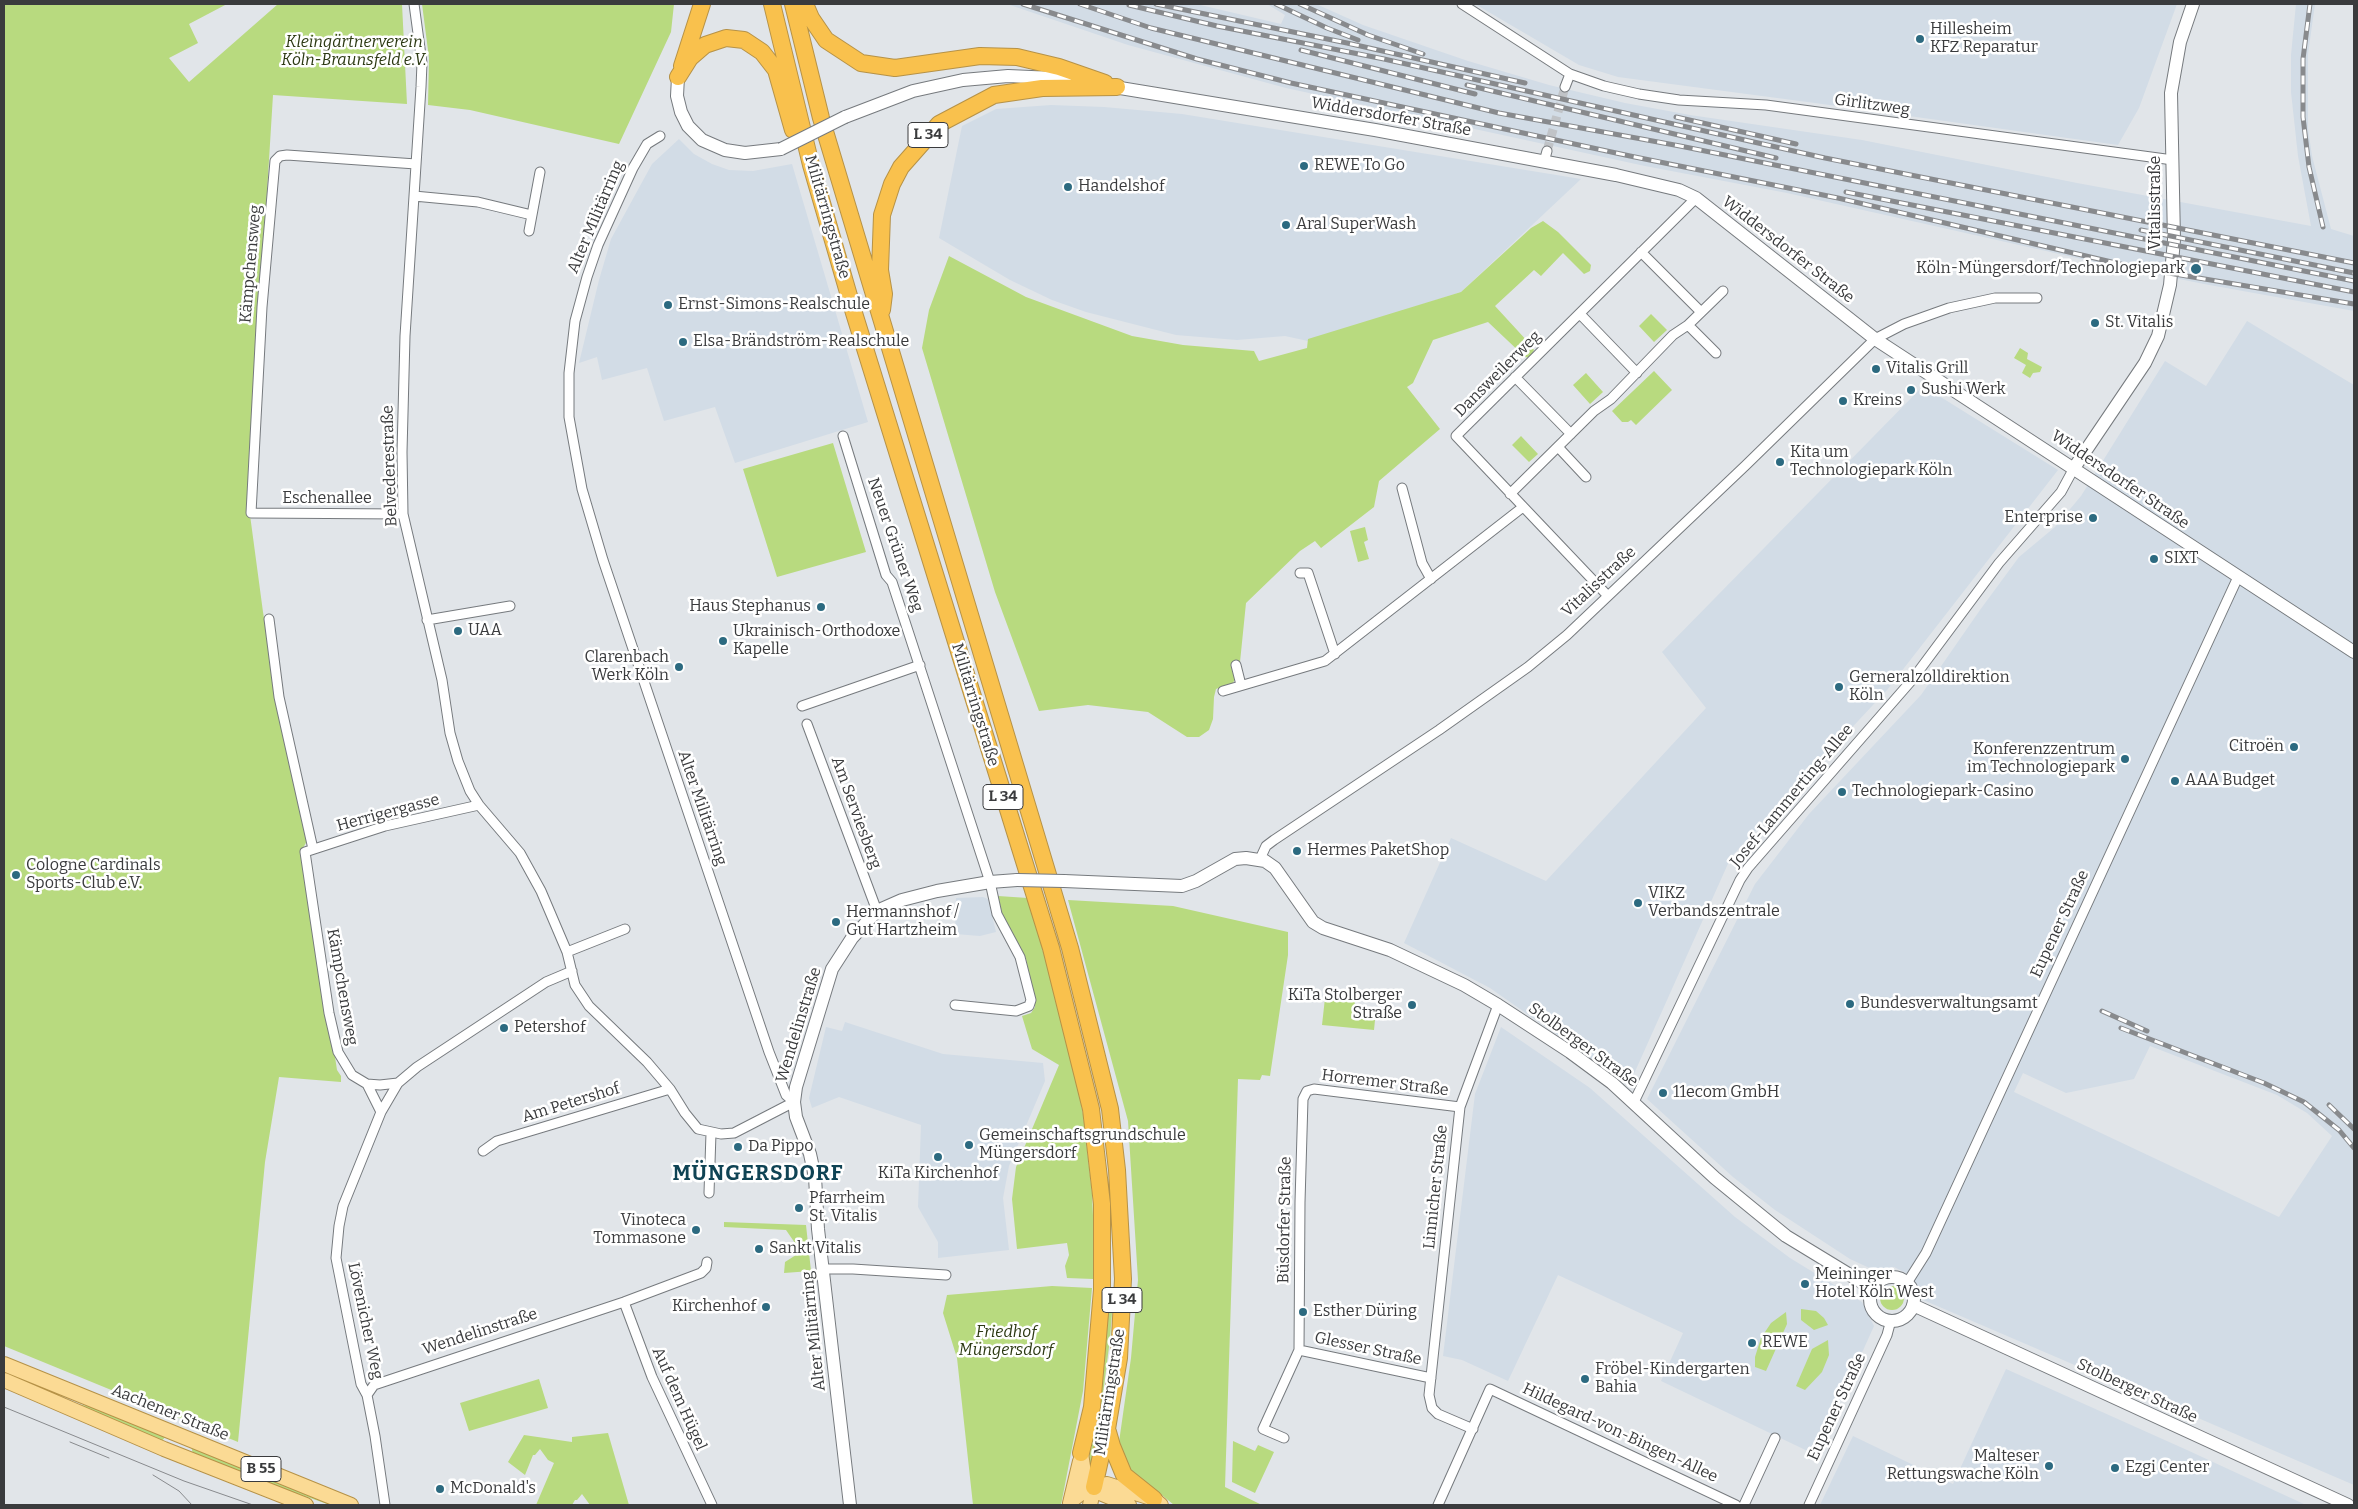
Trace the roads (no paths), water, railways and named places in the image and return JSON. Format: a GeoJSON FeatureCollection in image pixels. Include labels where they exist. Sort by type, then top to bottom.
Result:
{"type":"FeatureCollection","features":[{"type":"Feature","properties":{"kind":"highway","name":"L 34"},"geometry":{"type":"LineString","coordinates":[[678,77],[689,38],[702,4]]}},
{"type":"Feature","properties":{"kind":"highway","name":"Militärringstraße"},"geometry":{"type":"LineString","coordinates":[[772,4],[811,165],[854,313],[1051,948],[1091,1108],[1102,1204],[1102,1290],[1092,1407],[1082,1453]]}},
{"type":"Feature","properties":{"kind":"highway","name":"Militärringstraße"},"geometry":{"type":"LineString","coordinates":[[793,4],[821,118],[1070,948],[1110,1109],[1117,1170],[1123,1279],[1119,1358],[1108,1429],[1094,1487]]}},
{"type":"Feature","properties":{"kind":"highway","name":"L 34"},"geometry":{"type":"LineString","coordinates":[[805,4],[810,18],[826,40],[861,63],[895,68],[980,56],[1017,57],[1059,67],[1117,87]]}},
{"type":"Feature","properties":{"kind":"highway","name":"L 34"},"geometry":{"type":"LineString","coordinates":[[678,77],[690,58],[705,45],[719,40],[735,38],[751,44],[770,60],[776,70],[792,128],[811,165]]}},
{"type":"Feature","properties":{"kind":"highway","name":"L 34"},"geometry":{"type":"LineString","coordinates":[[881,322],[884,294],[880,270],[882,215],[892,184],[901,167],[939,124],[994,95],[1042,88],[1117,87]]}},
{"type":"Feature","properties":{"kind":"highway"},"geometry":{"type":"LineString","coordinates":[[1108,1429],[1112,1446],[1124,1475],[1158,1502]]}},
{"type":"Feature","properties":{"kind":"main road","name":"Aachener Straße"},"geometry":{"type":"LineString","coordinates":[[4,1364],[351,1505]]}},
{"type":"Feature","properties":{"kind":"main road","name":"Aachener Straße"},"geometry":{"type":"LineString","coordinates":[[4,1380],[172,1452],[306,1505]]}},
{"type":"Feature","properties":{"kind":"main road"},"geometry":{"type":"LineString","coordinates":[[1082,1453],[1085,1477],[1094,1487],[1105,1496],[1129,1505]]}},
{"type":"Feature","properties":{"kind":"main road","name":"Militärringstraße"},"geometry":{"type":"LineString","coordinates":[[1070,1503],[1082,1453]]}},
{"type":"Feature","properties":{"kind":"main road"},"geometry":{"type":"LineString","coordinates":[[1070,1503],[1078,1495],[1094,1487],[1107,1484],[1158,1502]]}},
{"type":"Feature","properties":{"kind":"main road","name":"Militärringstraße"},"geometry":{"type":"LineString","coordinates":[[1090,1505],[1094,1487]]}},
{"type":"Feature","properties":{"kind":"street","name":"Belvederestraße"},"geometry":{"type":"LineString","coordinates":[[414,4],[422,63],[405,346],[402,452],[403,514],[442,680],[450,733],[470,791],[520,853],[551,912],[567,952],[576,985],[589,1006],[647,1062],[670,1089],[698,1129],[711,1133]]}},
{"type":"Feature","properties":{"kind":"street","name":"Girlitzweg"},"geometry":{"type":"LineString","coordinates":[[1462,4],[1570,74],[1609,87],[1679,100],[1766,105],[2173,160]]}},
{"type":"Feature","properties":{"kind":"street","name":"Vitalisstraße"},"geometry":{"type":"LineString","coordinates":[[2074,468],[2145,364],[2158,336],[2173,266],[2171,93],[2173,71],[2180,42],[2193,4]]}},
{"type":"Feature","properties":{"kind":"street"},"geometry":{"type":"LineString","coordinates":[[1565,87],[1570,74]]}},
{"type":"Feature","properties":{"kind":"street","name":"L 34"},"geometry":{"type":"LineString","coordinates":[[678,77],[677,96],[688,126],[702,140],[725,150],[745,153],[781,149],[845,117],[914,92],[963,80],[1008,76],[1054,78],[1117,87]]}},
{"type":"Feature","properties":{"kind":"street","name":"Widdersdorfer Straße"},"geometry":{"type":"LineString","coordinates":[[1117,87],[1546,156],[1679,190],[1696,198],[1875,339],[2354,652]]}},
{"type":"Feature","properties":{"kind":"street","name":"Alter Militärring"},"geometry":{"type":"LineString","coordinates":[[660,136],[648,144],[633,168],[598,246],[587,277],[575,321],[569,373],[569,417],[582,490],[600,551],[762,1033],[786,1094],[794,1102],[796,1117],[814,1169],[823,1270],[850,1505]]}},
{"type":"Feature","properties":{"kind":"street","name":"Kämpchensweg"},"geometry":{"type":"LineString","coordinates":[[251,514],[260,336],[275,161],[280,156],[286,155],[416,164]]}},
{"type":"Feature","properties":{"kind":"street"},"geometry":{"type":"LineString","coordinates":[[529,232],[540,172]]}},
{"type":"Feature","properties":{"kind":"street"},"geometry":{"type":"LineString","coordinates":[[414,196],[478,202],[532,215]]}},
{"type":"Feature","properties":{"kind":"street","name":"Dansweilerweg"},"geometry":{"type":"LineString","coordinates":[[1608,596],[1456,436],[1696,198]]}},
{"type":"Feature","properties":{"kind":"street"},"geometry":{"type":"LineString","coordinates":[[1641,252],[1701,312]]}},
{"type":"Feature","properties":{"kind":"street"},"geometry":{"type":"LineString","coordinates":[[1510,494],[1594,412],[1611,399],[1673,335],[1688,324],[1723,291]]}},
{"type":"Feature","properties":{"kind":"street","name":"Vitalisstraße"},"geometry":{"type":"LineString","coordinates":[[1260,859],[1266,846],[1274,840],[1440,730],[1528,667],[1567,635],[1875,339],[1904,324],[1949,308],[1995,298],[2037,298]]}},
{"type":"Feature","properties":{"kind":"street"},"geometry":{"type":"LineString","coordinates":[[1580,314],[1637,373]]}},
{"type":"Feature","properties":{"kind":"street"},"geometry":{"type":"LineString","coordinates":[[1688,324],[1716,353]]}},
{"type":"Feature","properties":{"kind":"street"},"geometry":{"type":"LineString","coordinates":[[1515,377],[1571,434]]}},
{"type":"Feature","properties":{"kind":"street","name":"Neuer Grüner Weg"},"geometry":{"type":"LineString","coordinates":[[843,436],[886,575],[892,582],[990,882]]}},
{"type":"Feature","properties":{"kind":"street"},"geometry":{"type":"LineString","coordinates":[[1558,448],[1586,477]]}},
{"type":"Feature","properties":{"kind":"street","name":"Josef-Lammerting-Allee"},"geometry":{"type":"LineString","coordinates":[[1634,1102],[1740,880],[1748,868],[1912,680],[1999,563],[2061,492],[2074,468]]}},
{"type":"Feature","properties":{"kind":"street"},"geometry":{"type":"LineString","coordinates":[[1402,488],[1423,567],[1431,579]]}},
{"type":"Feature","properties":{"kind":"street"},"geometry":{"type":"LineString","coordinates":[[1222,691],[1314,666],[1335,654],[1523,507]]}},
{"type":"Feature","properties":{"kind":"street","name":"Eschenallee"},"geometry":{"type":"LineString","coordinates":[[251,514],[403,514]]}},
{"type":"Feature","properties":{"kind":"street"},"geometry":{"type":"LineString","coordinates":[[1300,573],[1308,573],[1335,654]]}},
{"type":"Feature","properties":{"kind":"street","name":"Eupener Straße"},"geometry":{"type":"LineString","coordinates":[[1907,1283],[1926,1252],[2238,577]]}},
{"type":"Feature","properties":{"kind":"street"},"geometry":{"type":"LineString","coordinates":[[428,620],[510,606]]}},
{"type":"Feature","properties":{"kind":"street","name":"Kämpchensweg"},"geometry":{"type":"LineString","coordinates":[[269,619],[279,697],[310,851],[329,1013],[338,1052],[352,1075],[367,1084]]}},
{"type":"Feature","properties":{"kind":"street"},"geometry":{"type":"LineString","coordinates":[[802,706],[920,665]]}},
{"type":"Feature","properties":{"kind":"street"},"geometry":{"type":"LineString","coordinates":[[1236,665],[1241,685]]}},
{"type":"Feature","properties":{"kind":"street","name":"Am Serviesberg"},"geometry":{"type":"LineString","coordinates":[[808,724],[877,911]]}},
{"type":"Feature","properties":{"kind":"street","name":"Herrigergasse"},"geometry":{"type":"LineString","coordinates":[[310,851],[385,826],[480,805]]}},
{"type":"Feature","properties":{"kind":"street","name":"Wendelinstraße"},"geometry":{"type":"LineString","coordinates":[[711,1133],[734,1133],[794,1102],[832,969],[852,938],[877,911],[902,900],[937,891],[990,882],[1017,880],[1183,886],[1196,881],[1235,859],[1260,859]]}},
{"type":"Feature","properties":{"kind":"street","name":"Stolberger Straße"},"geometry":{"type":"LineString","coordinates":[[1260,859],[1275,868],[1313,922],[1323,928],[1390,950],[1464,985],[1498,1005],[1592,1068],[1634,1102],[1715,1178],[1786,1236],[1873,1289]]}},
{"type":"Feature","properties":{"kind":"street"},"geometry":{"type":"LineString","coordinates":[[955,1004],[1016,1011],[1029,1006],[1031,1000],[1020,957],[997,914],[990,882]]}},
{"type":"Feature","properties":{"kind":"street"},"geometry":{"type":"LineString","coordinates":[[567,952],[625,928]]}},
{"type":"Feature","properties":{"kind":"street","name":"Lövenicher Weg"},"geometry":{"type":"LineString","coordinates":[[367,1394],[361,1384],[340,1287],[336,1242],[343,1206],[381,1112],[398,1083],[417,1067],[538,987],[572,971]]}},
{"type":"Feature","properties":{"kind":"street","name":"Linnicher Straße"},"geometry":{"type":"LineString","coordinates":[[1472,1429],[1438,1414],[1432,1408],[1429,1395],[1460,1107],[1498,1005]]}},
{"type":"Feature","properties":{"kind":"street"},"geometry":{"type":"LineString","coordinates":[[367,1084],[398,1083]]}},
{"type":"Feature","properties":{"kind":"street"},"geometry":{"type":"LineString","coordinates":[[367,1084],[381,1112]]}},
{"type":"Feature","properties":{"kind":"street","name":"Am Petershof"},"geometry":{"type":"LineString","coordinates":[[483,1150],[497,1141],[670,1089]]}},
{"type":"Feature","properties":{"kind":"street","name":"Horremer Straße"},"geometry":{"type":"LineString","coordinates":[[1306,1091],[1314,1089],[1460,1107]]}},
{"type":"Feature","properties":{"kind":"street","name":"Büsdorfer Straße"},"geometry":{"type":"LineString","coordinates":[[1299,1350],[1300,1202],[1303,1099],[1306,1091]]}},
{"type":"Feature","properties":{"kind":"street"},"geometry":{"type":"LineString","coordinates":[[709,1193],[711,1133]]}},
{"type":"Feature","properties":{"kind":"street","name":"Wendelinstraße"},"geometry":{"type":"LineString","coordinates":[[367,1394],[374,1385],[624,1302],[701,1274],[706,1268],[707,1262]]}},
{"type":"Feature","properties":{"kind":"street"},"geometry":{"type":"LineString","coordinates":[[823,1270],[853,1269],[946,1275]]}},
{"type":"Feature","properties":{"kind":"street"},"geometry":{"type":"LineString","coordinates":[[1893,1277],[1907,1283],[1912,1289],[1913,1305],[1903,1318],[1891,1320],[1877,1314],[1873,1309],[1870,1297],[1873,1289],[1884,1278],[1893,1277]]}},
{"type":"Feature","properties":{"kind":"street","name":"Auf dem Hügel"},"geometry":{"type":"LineString","coordinates":[[624,1302],[652,1377],[712,1505]]}},
{"type":"Feature","properties":{"kind":"street","name":"Stolberger Straße"},"geometry":{"type":"LineString","coordinates":[[1913,1305],[2348,1505]]}},
{"type":"Feature","properties":{"kind":"street","name":"Eupener Straße"},"geometry":{"type":"LineString","coordinates":[[1808,1505],[1887,1334],[1891,1320]]}},
{"type":"Feature","properties":{"kind":"street"},"geometry":{"type":"LineString","coordinates":[[1284,1438],[1263,1429],[1270,1421],[1299,1350]]}},
{"type":"Feature","properties":{"kind":"street","name":"Glesser Straße"},"geometry":{"type":"LineString","coordinates":[[1299,1350],[1431,1378]]}},
{"type":"Feature","properties":{"kind":"street","name":"Hildegard-von-Bingen-Allee"},"geometry":{"type":"LineString","coordinates":[[1472,1429],[1490,1389],[1736,1505]]}},
{"type":"Feature","properties":{"kind":"street"},"geometry":{"type":"LineString","coordinates":[[367,1394],[385,1505]]}},
{"type":"Feature","properties":{"kind":"street"},"geometry":{"type":"LineString","coordinates":[[1438,1505],[1472,1429]]}},
{"type":"Feature","properties":{"kind":"street"},"geometry":{"type":"LineString","coordinates":[[1744,1505],[1775,1438]]}},
{"type":"Feature","properties":{"kind":"tunnel"},"geometry":{"type":"LineString","coordinates":[[1547,151],[1565,87]]}},
{"type":"Feature","properties":{"kind":"tram line"},"geometry":{"type":"LineString","coordinates":[[4,1407],[184,1481],[253,1505]]}},
{"type":"Feature","properties":{"kind":"tram line"},"geometry":{"type":"LineString","coordinates":[[70,1442],[109,1458]]}},
{"type":"Feature","properties":{"kind":"tram line"},"geometry":{"type":"LineString","coordinates":[[153,1475],[179,1491],[192,1505]]}},
{"type":"Feature","properties":{"kind":"railway"},"geometry":{"type":"LineString","coordinates":[[1023,4],[1197,59],[1291,83],[1630,156],[1838,198],[2133,267],[2354,304]]}},
{"type":"Feature","properties":{"kind":"railway"},"geometry":{"type":"LineString","coordinates":[[1080,4],[1151,28],[1499,113],[1680,146],[2354,281]]}},
{"type":"Feature","properties":{"kind":"railway"},"geometry":{"type":"LineString","coordinates":[[1156,4],[1347,43],[1525,83]]}},
{"type":"Feature","properties":{"kind":"railway"},"geometry":{"type":"LineString","coordinates":[[1276,4],[1358,40]]}},
{"type":"Feature","properties":{"kind":"railway"},"geometry":{"type":"LineString","coordinates":[[1300,4],[1368,35],[1423,54]]}},
{"type":"Feature","properties":{"kind":"railway"},"geometry":{"type":"LineString","coordinates":[[2310,4],[2303,59],[2303,117],[2309,167],[2323,227]]}},
{"type":"Feature","properties":{"kind":"railway"},"geometry":{"type":"LineString","coordinates":[[1129,5],[1217,26],[1384,59],[1825,158],[2354,263]]}},
{"type":"Feature","properties":{"kind":"railway"},"geometry":{"type":"LineString","coordinates":[[1301,50],[1475,94]]}},
{"type":"Feature","properties":{"kind":"railway"},"geometry":{"type":"LineString","coordinates":[[1467,85],[1776,158]]}},
{"type":"Feature","properties":{"kind":"railway"},"geometry":{"type":"LineString","coordinates":[[1676,117],[1796,144]]}},
{"type":"Feature","properties":{"kind":"railway"},"geometry":{"type":"LineString","coordinates":[[1846,192],[2354,292]]}},
{"type":"Feature","properties":{"kind":"railway"},"geometry":{"type":"LineString","coordinates":[[2141,230],[2354,273]]}},
{"type":"Feature","properties":{"kind":"railway"},"geometry":{"type":"LineString","coordinates":[[2102,1011],[2147,1031]]}},
{"type":"Feature","properties":{"kind":"railway"},"geometry":{"type":"LineString","coordinates":[[2121,1028],[2264,1083],[2304,1102],[2339,1130],[2354,1148]]}},
{"type":"Feature","properties":{"kind":"railway"},"geometry":{"type":"LineString","coordinates":[[2329,1105],[2354,1129]]}},
{"type":"Feature","properties":{"kind":"place","name":"Hillesheim KFZ Reparatur"},"geometry":{"type":"Point","coordinates":[1920,39]}},
{"type":"Feature","properties":{"kind":"place","name":"REWE To Go"},"geometry":{"type":"Point","coordinates":[1304,166]}},
{"type":"Feature","properties":{"kind":"place","name":"Handelshof"},"geometry":{"type":"Point","coordinates":[1068,187]}},
{"type":"Feature","properties":{"kind":"place","name":"Aral SuperWash"},"geometry":{"type":"Point","coordinates":[1286,225]}},
{"type":"Feature","properties":{"kind":"place","name":"Köln-Müngersdorf/Technologiepark"},"geometry":{"type":"Point","coordinates":[2196,269]}},
{"type":"Feature","properties":{"kind":"place","name":"Ernst-Simons-Realschule"},"geometry":{"type":"Point","coordinates":[668,305]}},
{"type":"Feature","properties":{"kind":"place","name":"St. Vitalis"},"geometry":{"type":"Point","coordinates":[2095,323]}},
{"type":"Feature","properties":{"kind":"place","name":"Elsa-Brändström-Realschule"},"geometry":{"type":"Point","coordinates":[683,342]}},
{"type":"Feature","properties":{"kind":"place","name":"Vitalis Grill"},"geometry":{"type":"Point","coordinates":[1876,369]}},
{"type":"Feature","properties":{"kind":"place","name":"Sushi Werk"},"geometry":{"type":"Point","coordinates":[1911,390]}},
{"type":"Feature","properties":{"kind":"place","name":"Kreins"},"geometry":{"type":"Point","coordinates":[1843,401]}},
{"type":"Feature","properties":{"kind":"place","name":"Kita um Technologiepark Köln"},"geometry":{"type":"Point","coordinates":[1780,462]}},
{"type":"Feature","properties":{"kind":"place","name":"Enterprise"},"geometry":{"type":"Point","coordinates":[2093,518]}},
{"type":"Feature","properties":{"kind":"place","name":"SIXT"},"geometry":{"type":"Point","coordinates":[2154,559]}},
{"type":"Feature","properties":{"kind":"place","name":"Haus Stephanus"},"geometry":{"type":"Point","coordinates":[821,607]}},
{"type":"Feature","properties":{"kind":"place","name":"UAA"},"geometry":{"type":"Point","coordinates":[458,631]}},
{"type":"Feature","properties":{"kind":"place","name":"Ukrainisch-Orthodoxe Kapelle"},"geometry":{"type":"Point","coordinates":[723,641]}},
{"type":"Feature","properties":{"kind":"place","name":"Clarenbach Werk Köln"},"geometry":{"type":"Point","coordinates":[679,667]}},
{"type":"Feature","properties":{"kind":"place","name":"Gerneralzolldirektion Köln"},"geometry":{"type":"Point","coordinates":[1839,687]}},
{"type":"Feature","properties":{"kind":"place","name":"Citroën"},"geometry":{"type":"Point","coordinates":[2294,747]}},
{"type":"Feature","properties":{"kind":"place","name":"Konferenzzentrum im Technologiepark"},"geometry":{"type":"Point","coordinates":[2125,759]}},
{"type":"Feature","properties":{"kind":"place","name":"AAA Budget"},"geometry":{"type":"Point","coordinates":[2175,781]}},
{"type":"Feature","properties":{"kind":"place","name":"Technologiepark-Casino"},"geometry":{"type":"Point","coordinates":[1842,792]}},
{"type":"Feature","properties":{"kind":"place","name":"Hermes PaketShop"},"geometry":{"type":"Point","coordinates":[1297,851]}},
{"type":"Feature","properties":{"kind":"place","name":"Cologne Cardinals Sports-Club e.V."},"geometry":{"type":"Point","coordinates":[16,875]}},
{"type":"Feature","properties":{"kind":"place","name":"VIKZ Verbandszentrale"},"geometry":{"type":"Point","coordinates":[1638,903]}},
{"type":"Feature","properties":{"kind":"place","name":"Hermannshof / Gut Hartzheim"},"geometry":{"type":"Point","coordinates":[836,922]}},
{"type":"Feature","properties":{"kind":"place","name":"Bundesverwaltungsamt"},"geometry":{"type":"Point","coordinates":[1850,1004]}},
{"type":"Feature","properties":{"kind":"place","name":"KiTa Stolberger Straße"},"geometry":{"type":"Point","coordinates":[1412,1005]}},
{"type":"Feature","properties":{"kind":"place","name":"Petershof"},"geometry":{"type":"Point","coordinates":[504,1028]}},
{"type":"Feature","properties":{"kind":"place","name":"11ecom GmbH"},"geometry":{"type":"Point","coordinates":[1663,1093]}},
{"type":"Feature","properties":{"kind":"place","name":"Gemeinschaftsgrundschule Müngersdorf"},"geometry":{"type":"Point","coordinates":[969,1145]}},
{"type":"Feature","properties":{"kind":"place","name":"Da Pippo"},"geometry":{"type":"Point","coordinates":[738,1147]}},
{"type":"Feature","properties":{"kind":"place","name":"KiTa Kirchenhof"},"geometry":{"type":"Point","coordinates":[938,1157]}},
{"type":"Feature","properties":{"kind":"place","name":"Pfarrheim St. Vitalis"},"geometry":{"type":"Point","coordinates":[799,1208]}},
{"type":"Feature","properties":{"kind":"place","name":"Vinoteca Tommasone"},"geometry":{"type":"Point","coordinates":[696,1230]}},
{"type":"Feature","properties":{"kind":"place","name":"Sankt Vitalis"},"geometry":{"type":"Point","coordinates":[759,1249]}},
{"type":"Feature","properties":{"kind":"place","name":"Meininger Hotel Köln West"},"geometry":{"type":"Point","coordinates":[1805,1284]}},
{"type":"Feature","properties":{"kind":"place","name":"Kirchenhof"},"geometry":{"type":"Point","coordinates":[766,1307]}},
{"type":"Feature","properties":{"kind":"place","name":"Esther Düring"},"geometry":{"type":"Point","coordinates":[1303,1312]}},
{"type":"Feature","properties":{"kind":"place","name":"REWE"},"geometry":{"type":"Point","coordinates":[1752,1343]}},
{"type":"Feature","properties":{"kind":"place","name":"Fröbel-Kindergarten Bahia"},"geometry":{"type":"Point","coordinates":[1585,1379]}},
{"type":"Feature","properties":{"kind":"place","name":"Malteser Rettungswache Köln"},"geometry":{"type":"Point","coordinates":[2049,1466]}},
{"type":"Feature","properties":{"kind":"place","name":"Ezgi Center"},"geometry":{"type":"Point","coordinates":[2115,1468]}},
{"type":"Feature","properties":{"kind":"place","name":"McDonald's"},"geometry":{"type":"Point","coordinates":[440,1489]}},
{"type":"Feature","properties":{"kind":"district","name":"MÜNGERSDORF"},"geometry":{"type":"Point","coordinates":[758,1174]}},
{"type":"Feature","properties":{"kind":"park label","name":"Kleingärtnerverein Köln-Braunsfeld e.V."},"geometry":{"type":"Point","coordinates":[354,52]}},
{"type":"Feature","properties":{"kind":"park label","name":"Friedhof Müngersdorf"},"geometry":{"type":"Point","coordinates":[1006,1342]}}]}
